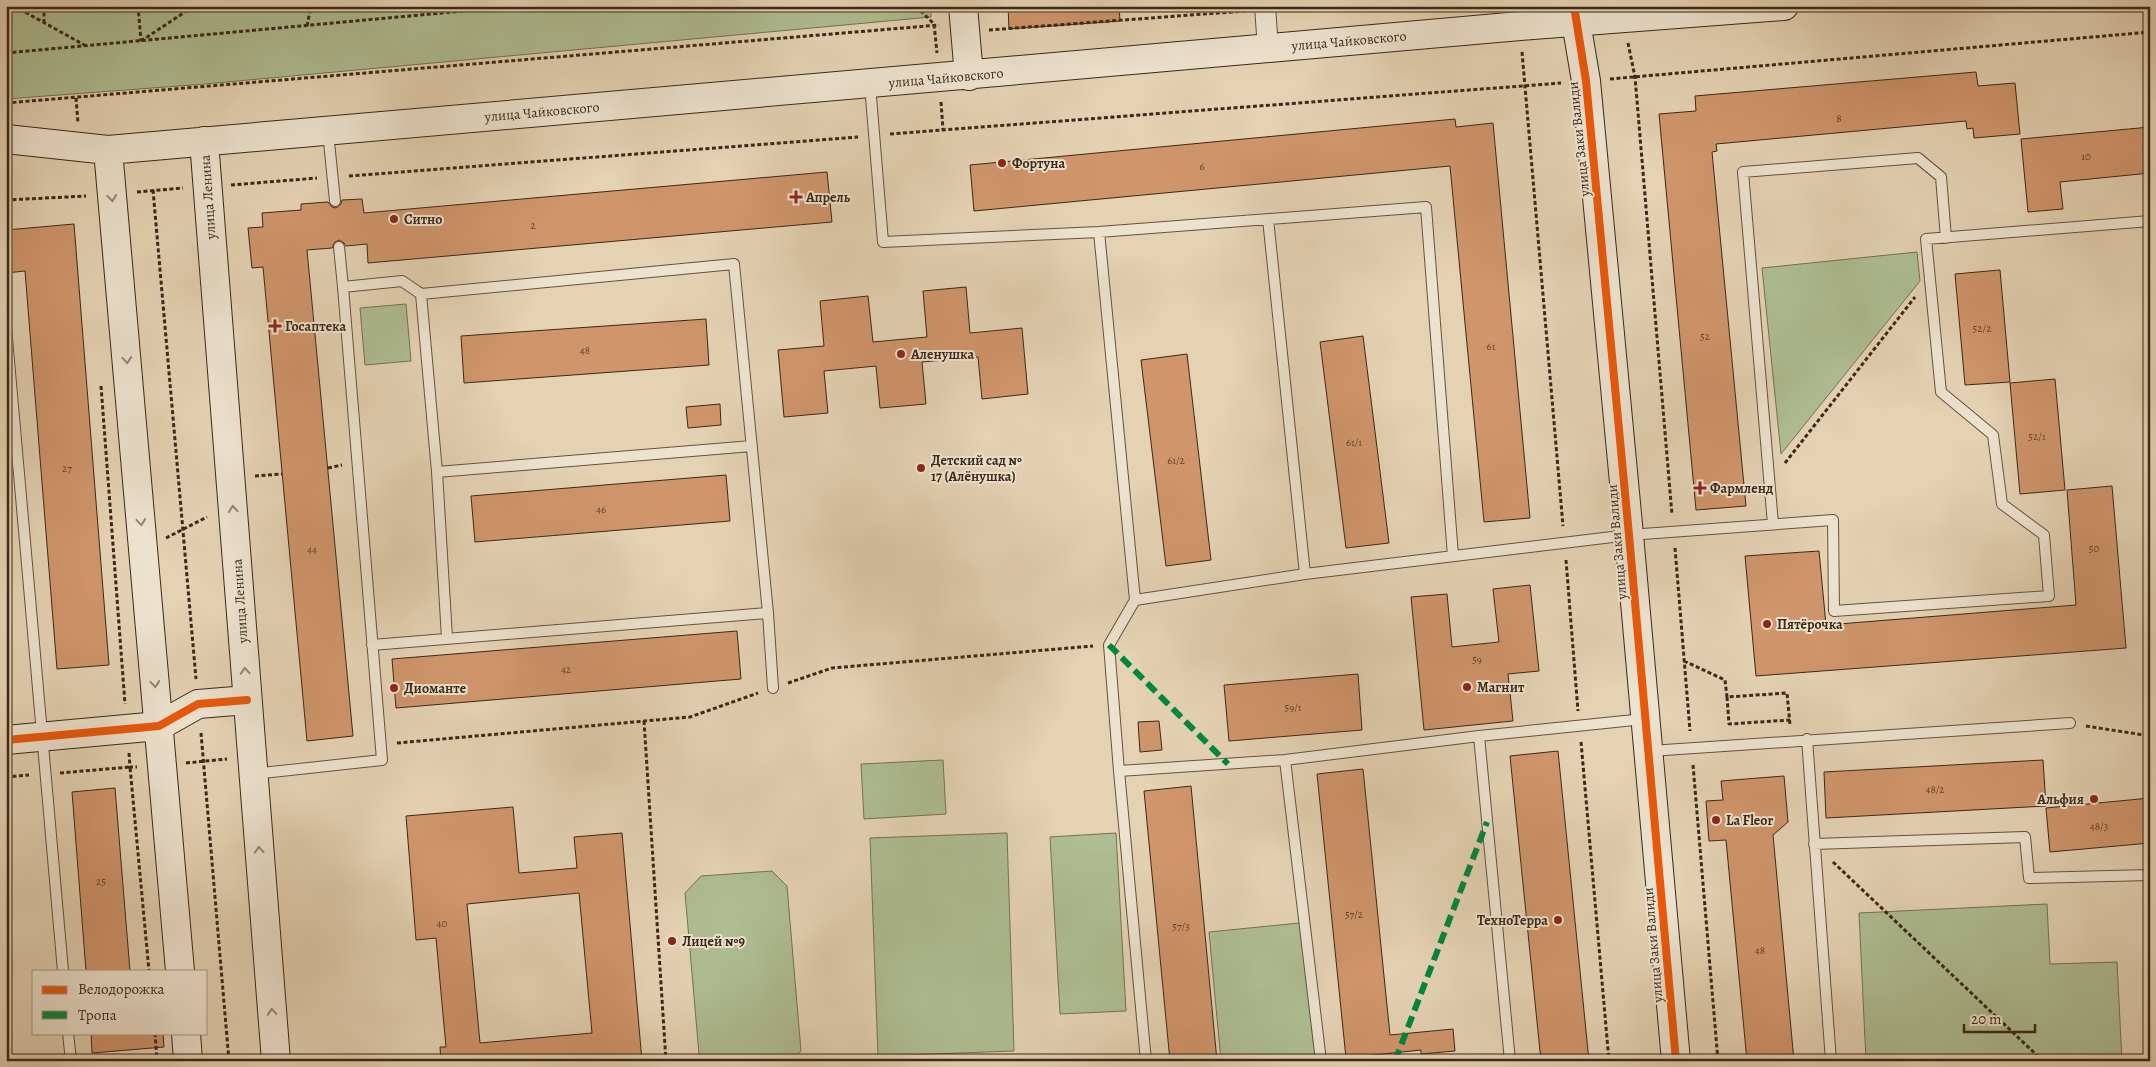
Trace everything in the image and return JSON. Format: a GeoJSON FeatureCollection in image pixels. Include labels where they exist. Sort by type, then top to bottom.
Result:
{"type":"FeatureCollection","features":[{"type":"Feature","properties":{"kind":"main road","name":"улица Чайковского"},"geometry":{"type":"LineString","coordinates":[[6,139],[108,150],[969,76],[1268,48],[1575,14],[1784,6]]}},
{"type":"Feature","properties":{"kind":"main road","name":"улица Заки Валиди"},"geometry":{"type":"LineString","coordinates":[[1575,14],[1586,82],[1630,535],[1676,1061]]}},
{"type":"Feature","properties":{"kind":"main road"},"geometry":{"type":"LineString","coordinates":[[964,19],[969,76]]}},
{"type":"Feature","properties":{"kind":"main road","name":"улица Ленина"},"geometry":{"type":"LineString","coordinates":[[204,141],[276,1061]]}},
{"type":"Feature","properties":{"kind":"main road"},"geometry":{"type":"LineString","coordinates":[[108,150],[180,970]]}},
{"type":"Feature","properties":{"kind":"main road"},"geometry":{"type":"LineString","coordinates":[[6,740],[159,726],[198,704],[247,700]]}},
{"type":"Feature","properties":{"kind":"main road"},"geometry":{"type":"LineString","coordinates":[[186,1034],[188,1061]]}},
{"type":"Feature","properties":{"kind":"street"},"geometry":{"type":"LineString","coordinates":[[1265,8],[1268,48]]}},
{"type":"Feature","properties":{"kind":"lane"},"geometry":{"type":"LineString","coordinates":[[870,84],[883,242],[1099,232],[1426,207],[1453,556]]}},
{"type":"Feature","properties":{"kind":"lane"},"geometry":{"type":"LineString","coordinates":[[328,131],[335,201]]}},
{"type":"Feature","properties":{"kind":"lane"},"geometry":{"type":"LineString","coordinates":[[1773,524],[1743,172],[1918,158],[1941,176],[1946,238]]}},
{"type":"Feature","properties":{"kind":"lane"},"geometry":{"type":"LineString","coordinates":[[1268,219],[1305,574]]}},
{"type":"Feature","properties":{"kind":"lane"},"geometry":{"type":"LineString","coordinates":[[1135,600],[1305,574],[1630,535],[1833,520],[1834,611],[2049,596],[2044,535],[2002,504],[1993,435],[1941,392],[1926,239],[2150,221]]}},
{"type":"Feature","properties":{"kind":"lane"},"geometry":{"type":"LineString","coordinates":[[1099,232],[1135,600],[1109,645],[1146,1061]]}},
{"type":"Feature","properties":{"kind":"lane"},"geometry":{"type":"LineString","coordinates":[[252,765],[382,760],[340,247]]}},
{"type":"Feature","properties":{"kind":"lane"},"geometry":{"type":"LineString","coordinates":[[343,287],[402,281],[421,294],[734,264],[768,613],[773,688]]}},
{"type":"Feature","properties":{"kind":"lane"},"geometry":{"type":"LineString","coordinates":[[421,294],[437,472],[448,638]]}},
{"type":"Feature","properties":{"kind":"lane"},"geometry":{"type":"LineString","coordinates":[[6,327],[63,970]]}},
{"type":"Feature","properties":{"kind":"lane"},"geometry":{"type":"LineString","coordinates":[[437,472],[752,446]]}},
{"type":"Feature","properties":{"kind":"lane"},"geometry":{"type":"LineString","coordinates":[[372,645],[768,613]]}},
{"type":"Feature","properties":{"kind":"lane"},"geometry":{"type":"LineString","coordinates":[[1119,771],[1285,760],[1646,718]]}},
{"type":"Feature","properties":{"kind":"lane"},"geometry":{"type":"LineString","coordinates":[[1649,751],[2070,723]]}},
{"type":"Feature","properties":{"kind":"lane"},"geometry":{"type":"LineString","coordinates":[[1479,736],[1510,1061]]}},
{"type":"Feature","properties":{"kind":"lane"},"geometry":{"type":"LineString","coordinates":[[1808,740],[1831,1061]]}},
{"type":"Feature","properties":{"kind":"lane"},"geometry":{"type":"LineString","coordinates":[[1285,760],[1321,1061]]}},
{"type":"Feature","properties":{"kind":"lane"},"geometry":{"type":"LineString","coordinates":[[1814,844],[2025,836],[2029,878],[2150,876]]}},
{"type":"Feature","properties":{"kind":"lane"},"geometry":{"type":"LineString","coordinates":[[68,1034],[71,1061]]}},
{"type":"Feature","properties":{"kind":"path"},"geometry":{"type":"LineString","coordinates":[[14,6],[88,47]]}},
{"type":"Feature","properties":{"kind":"path"},"geometry":{"type":"LineString","coordinates":[[44,6],[44,23]]}},
{"type":"Feature","properties":{"kind":"path"},"geometry":{"type":"LineString","coordinates":[[138,6],[141,42]]}},
{"type":"Feature","properties":{"kind":"path"},"geometry":{"type":"LineString","coordinates":[[141,42],[194,6]]}},
{"type":"Feature","properties":{"kind":"path"},"geometry":{"type":"LineString","coordinates":[[307,26],[311,6]]}},
{"type":"Feature","properties":{"kind":"path"},"geometry":{"type":"LineString","coordinates":[[447,6],[447,13]]}},
{"type":"Feature","properties":{"kind":"path"},"geometry":{"type":"LineString","coordinates":[[6,53],[88,47],[518,6]]}},
{"type":"Feature","properties":{"kind":"path"},"geometry":{"type":"LineString","coordinates":[[916,6],[934,24]]}},
{"type":"Feature","properties":{"kind":"path"},"geometry":{"type":"LineString","coordinates":[[6,103],[934,24],[964,19],[1300,6]]}},
{"type":"Feature","properties":{"kind":"path"},"geometry":{"type":"LineString","coordinates":[[1586,82],[2150,32]]}},
{"type":"Feature","properties":{"kind":"path"},"geometry":{"type":"LineString","coordinates":[[1635,77],[1718,1061]]}},
{"type":"Feature","properties":{"kind":"path"},"geometry":{"type":"LineString","coordinates":[[153,190],[229,1061]]}},
{"type":"Feature","properties":{"kind":"path"},"geometry":{"type":"LineString","coordinates":[[6,200],[86,195],[86,205]]}},
{"type":"Feature","properties":{"kind":"path"},"geometry":{"type":"LineString","coordinates":[[1770,484],[1930,278]]}},
{"type":"Feature","properties":{"kind":"path"},"geometry":{"type":"LineString","coordinates":[[100,380],[130,767],[149,970]]}},
{"type":"Feature","properties":{"kind":"path"},"geometry":{"type":"LineString","coordinates":[[252,476],[282,474]]}},
{"type":"Feature","properties":{"kind":"path"},"geometry":{"type":"LineString","coordinates":[[115,565],[232,504]]}},
{"type":"Feature","properties":{"kind":"path"},"geometry":{"type":"LineString","coordinates":[[381,744],[690,716],[832,668],[1109,645]]}},
{"type":"Feature","properties":{"kind":"path"},"geometry":{"type":"LineString","coordinates":[[1684,662],[1725,680],[1729,724],[1790,720]]}},
{"type":"Feature","properties":{"kind":"path"},"geometry":{"type":"LineString","coordinates":[[1727,697],[1787,693],[1793,741]]}},
{"type":"Feature","properties":{"kind":"path"},"geometry":{"type":"LineString","coordinates":[[644,721],[666,1061]]}},
{"type":"Feature","properties":{"kind":"path"},"geometry":{"type":"LineString","coordinates":[[2070,723],[2150,736]]}},
{"type":"Feature","properties":{"kind":"path"},"geometry":{"type":"LineString","coordinates":[[6,777],[203,761],[252,765]]}},
{"type":"Feature","properties":{"kind":"path"},"geometry":{"type":"LineString","coordinates":[[1814,844],[2043,1061]]}},
{"type":"Feature","properties":{"kind":"path"},"geometry":{"type":"LineString","coordinates":[[155,1034],[157,1061]]}},
{"type":"Feature","properties":{"kind":"green space"},"geometry":{"type":"Polygon","coordinates":[[[6,6],[931,6],[931,17],[205,84],[6,99],[6,6]]]}},
{"type":"Feature","properties":{"kind":"green space"},"geometry":{"type":"Polygon","coordinates":[[[1917,252],[1920,281],[1781,454],[1762,268],[1917,252]]]}},
{"type":"Feature","properties":{"kind":"green space"},"geometry":{"type":"Polygon","coordinates":[[[406,304],[411,361],[365,365],[360,308],[406,304]]]}},
{"type":"Feature","properties":{"kind":"green space"},"geometry":{"type":"Polygon","coordinates":[[[943,760],[946,814],[864,819],[861,764],[943,760]]]}},
{"type":"Feature","properties":{"kind":"green space"},"geometry":{"type":"Polygon","coordinates":[[[1007,833],[1014,1051],[878,1056],[870,838],[1007,833]]]}},
{"type":"Feature","properties":{"kind":"green space"},"geometry":{"type":"Polygon","coordinates":[[[1116,833],[1126,1011],[1060,1014],[1050,837],[1116,833]]]}},
{"type":"Feature","properties":{"kind":"green space"},"geometry":{"type":"Polygon","coordinates":[[[772,871],[787,886],[801,1051],[790,1061],[708,1061],[699,1054],[685,893],[701,876],[772,871]]]}},
{"type":"Feature","properties":{"kind":"green space"},"geometry":{"type":"Polygon","coordinates":[[[2047,904],[2050,964],[2117,962],[2122,1061],[1866,1061],[1859,913],[2047,904]]]}},
{"type":"Feature","properties":{"kind":"green space"},"geometry":{"type":"Polygon","coordinates":[[[1309,922],[1322,1061],[1221,1061],[1209,932],[1309,922]]]}},
{"type":"Feature","properties":{"kind":"building"},"geometry":{"type":"Polygon","coordinates":[[[1008,6],[1119,6],[1120,21],[1009,29],[1008,6]]]}},
{"type":"Feature","properties":{"kind":"building"},"geometry":{"type":"Polygon","coordinates":[[[1976,72],[1978,86],[2015,83],[2020,134],[1974,138],[1973,128],[1967,129],[1966,121],[1716,144],[1717,151],[1712,152],[1746,506],[1696,510],[1659,114],[1696,111],[1695,96],[1976,72]]]}},
{"type":"Feature","properties":{"kind":"building"},"geometry":{"type":"Polygon","coordinates":[[[1455,119],[1456,127],[1493,123],[1530,518],[1484,522],[1450,166],[974,211],[970,165],[1455,119]]]}},
{"type":"Feature","properties":{"kind":"building"},"geometry":{"type":"Polygon","coordinates":[[[2150,127],[2150,173],[2060,182],[2063,209],[2028,212],[2021,139],[2150,127]]]}},
{"type":"Feature","properties":{"kind":"building"},"geometry":{"type":"Polygon","coordinates":[[[827,172],[832,222],[368,263],[367,244],[346,246],[339,240],[335,242],[332,248],[307,250],[353,736],[307,741],[263,267],[252,268],[248,228],[263,227],[262,213],[301,210],[301,204],[328,202],[332,207],[336,208],[341,204],[342,200],[362,199],[364,213],[827,172]]]}},
{"type":"Feature","properties":{"kind":"building"},"geometry":{"type":"Polygon","coordinates":[[[74,224],[109,665],[57,669],[25,271],[6,273],[6,230],[74,224]]]}},
{"type":"Feature","properties":{"kind":"building"},"geometry":{"type":"Polygon","coordinates":[[[2000,270],[2010,382],[1965,385],[1955,274],[2000,270]]]}},
{"type":"Feature","properties":{"kind":"building","name":"Аленушка"},"geometry":{"type":"Polygon","coordinates":[[[966,287],[970,333],[1022,328],[1028,394],[982,399],[978,357],[922,362],[926,404],[880,408],[876,366],[824,371],[828,413],[784,417],[778,350],[824,346],[820,301],[868,296],[873,342],[927,337],[923,291],[966,287]]]}},
{"type":"Feature","properties":{"kind":"building"},"geometry":{"type":"Polygon","coordinates":[[[706,319],[709,365],[464,383],[461,336],[706,319]]]}},
{"type":"Feature","properties":{"kind":"building"},"geometry":{"type":"Polygon","coordinates":[[[1363,336],[1389,543],[1346,548],[1320,342],[1363,336]]]}},
{"type":"Feature","properties":{"kind":"building"},"geometry":{"type":"Polygon","coordinates":[[[1187,354],[1211,560],[1166,566],[1141,360],[1187,354]]]}},
{"type":"Feature","properties":{"kind":"building"},"geometry":{"type":"Polygon","coordinates":[[[2055,379],[2065,490],[2020,494],[2010,383],[2055,379]]]}},
{"type":"Feature","properties":{"kind":"building"},"geometry":{"type":"Polygon","coordinates":[[[720,404],[721,425],[688,428],[686,407],[720,404]]]}},
{"type":"Feature","properties":{"kind":"building"},"geometry":{"type":"Polygon","coordinates":[[[726,475],[730,521],[475,542],[471,496],[726,475]]]}},
{"type":"Feature","properties":{"kind":"building"},"geometry":{"type":"Polygon","coordinates":[[[2112,486],[2126,648],[1756,676],[1745,556],[1819,551],[1826,625],[2076,605],[2067,490],[2112,486]]]}},
{"type":"Feature","properties":{"kind":"building"},"geometry":{"type":"Polygon","coordinates":[[[1530,585],[1539,671],[1508,674],[1513,721],[1424,730],[1411,597],[1447,594],[1452,647],[1499,642],[1493,589],[1530,585]]]}},
{"type":"Feature","properties":{"kind":"building"},"geometry":{"type":"Polygon","coordinates":[[[737,631],[741,679],[396,708],[392,659],[737,631]]]}},
{"type":"Feature","properties":{"kind":"building"},"geometry":{"type":"Polygon","coordinates":[[[1358,674],[1362,730],[1229,741],[1224,685],[1358,674]]]}},
{"type":"Feature","properties":{"kind":"building"},"geometry":{"type":"Polygon","coordinates":[[[1159,721],[1162,750],[1140,752],[1138,722],[1159,721]]]}},
{"type":"Feature","properties":{"kind":"building"},"geometry":{"type":"Polygon","coordinates":[[[1558,751],[1589,1061],[1541,1061],[1510,756],[1558,751]]]}},
{"type":"Feature","properties":{"kind":"building"},"geometry":{"type":"Polygon","coordinates":[[[2043,760],[2046,806],[1826,818],[1824,772],[2043,760]]]}},
{"type":"Feature","properties":{"kind":"building"},"geometry":{"type":"Polygon","coordinates":[[[1363,769],[1390,1035],[1453,1029],[1455,1051],[1421,1054],[1421,1050],[1346,1058],[1317,774],[1363,769]]]}},
{"type":"Feature","properties":{"kind":"building"},"geometry":{"type":"Polygon","coordinates":[[[1784,776],[1788,822],[1773,835],[1794,1061],[1747,1061],[1726,840],[1709,841],[1706,801],[1723,800],[1721,781],[1784,776]]]}},
{"type":"Feature","properties":{"kind":"building"},"geometry":{"type":"Polygon","coordinates":[[[1191,786],[1217,1061],[1170,1061],[1144,791],[1191,786]]]}},
{"type":"Feature","properties":{"kind":"building"},"geometry":{"type":"Polygon","coordinates":[[[115,788],[130,970],[86,970],[72,792],[115,788]]]}},
{"type":"Feature","properties":{"kind":"building"},"geometry":{"type":"Polygon","coordinates":[[[2150,798],[2150,843],[2050,852],[2046,808],[2150,798]]]}},
{"type":"Feature","properties":{"kind":"building"},"geometry":{"type":"Polygon","coordinates":[[[513,807],[519,873],[577,868],[574,837],[622,833],[642,1061],[441,1061],[440,1047],[446,1047],[436,938],[416,940],[406,816],[513,807]],[[579,893],[467,904],[480,1043],[592,1033],[579,893]]]}},
{"type":"Feature","properties":{"kind":"building"},"geometry":{"type":"Polygon","coordinates":[[[91,1034],[163,1034],[164,1047],[92,1053],[91,1034]]]}},
{"type":"Feature","properties":{"kind":"marked path"},"geometry":{"type":"LineString","coordinates":[[1109,645],[1228,764]]}},
{"type":"Feature","properties":{"kind":"marked path"},"geometry":{"type":"LineString","coordinates":[[1395,1061],[1487,822]]}},
{"type":"Feature","properties":{"kind":"cycle path"},"geometry":{"type":"LineString","coordinates":[[1574,6],[1586,81],[1676,1061]]}},
{"type":"Feature","properties":{"kind":"cycle path"},"geometry":{"type":"LineString","coordinates":[[6,740],[159,726],[198,704],[247,700]]}},
{"type":"Feature","properties":{"kind":"place","name":"Фортуна"},"geometry":{"type":"Point","coordinates":[1002,163]}},
{"type":"Feature","properties":{"kind":"place","name":"Апрель"},"geometry":{"type":"Point","coordinates":[796,197]}},
{"type":"Feature","properties":{"kind":"place","name":"Ситно"},"geometry":{"type":"Point","coordinates":[394,219]}},
{"type":"Feature","properties":{"kind":"place","name":"Госаптека"},"geometry":{"type":"Point","coordinates":[275,326]}},
{"type":"Feature","properties":{"kind":"place","name":"Аленушка"},"geometry":{"type":"Point","coordinates":[901,354]}},
{"type":"Feature","properties":{"kind":"place","name":"Детский сад № 17 (Алёнушка)"},"geometry":{"type":"Point","coordinates":[921,468]}},
{"type":"Feature","properties":{"kind":"place","name":"Фармленд"},"geometry":{"type":"Point","coordinates":[1700,488]}},
{"type":"Feature","properties":{"kind":"place","name":"Пятёрочка"},"geometry":{"type":"Point","coordinates":[1767,624]}},
{"type":"Feature","properties":{"kind":"place","name":"Магнит"},"geometry":{"type":"Point","coordinates":[1467,687]}},
{"type":"Feature","properties":{"kind":"place","name":"Диоманте"},"geometry":{"type":"Point","coordinates":[394,688]}},
{"type":"Feature","properties":{"kind":"place","name":"Альфия"},"geometry":{"type":"Point","coordinates":[2094,799]}},
{"type":"Feature","properties":{"kind":"place","name":"La Fleor"},"geometry":{"type":"Point","coordinates":[1716,820]}},
{"type":"Feature","properties":{"kind":"place","name":"ТехноТерра"},"geometry":{"type":"Point","coordinates":[1558,920]}},
{"type":"Feature","properties":{"kind":"place","name":"Лицей №9"},"geometry":{"type":"Point","coordinates":[672,941]}}]}
